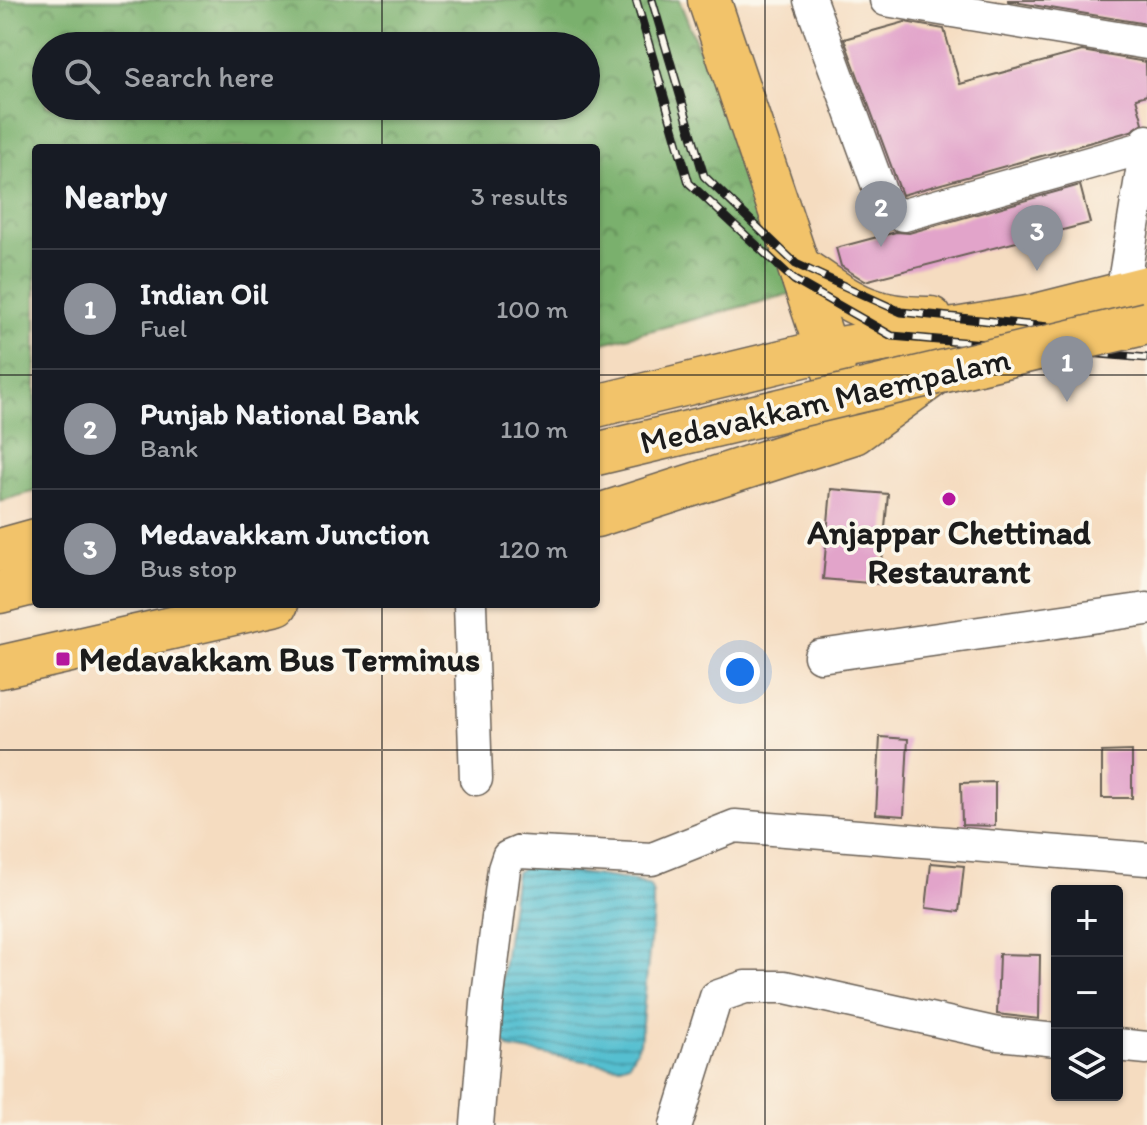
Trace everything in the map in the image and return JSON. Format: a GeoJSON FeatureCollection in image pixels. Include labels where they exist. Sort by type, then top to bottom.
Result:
{"type":"FeatureCollection","features":[{"type":"Feature","properties":{"kind":"main road"},"geometry":{"type":"LineString","coordinates":[[709,0],[854,433]]}},
{"type":"Feature","properties":{"kind":"main road"},"geometry":{"type":"LineString","coordinates":[[801,268],[846,300],[875,314],[917,319],[1028,317]]}},
{"type":"Feature","properties":{"kind":"main road"},"geometry":{"type":"LineString","coordinates":[[600,405],[828,350],[1028,317],[1141,306]]}},
{"type":"Feature","properties":{"kind":"main road"},"geometry":{"type":"LineString","coordinates":[[600,515],[854,433],[947,366],[1108,322],[1141,306]]}},
{"type":"Feature","properties":{"kind":"main road","name":"Medavakkam Maempalam"},"geometry":{"type":"LineString","coordinates":[[600,453],[1141,306]]}},
{"type":"Feature","properties":{"kind":"main road"},"geometry":{"type":"LineString","coordinates":[[0,550],[32,541]]}},
{"type":"Feature","properties":{"kind":"main road"},"geometry":{"type":"LineString","coordinates":[[0,592],[32,584]]}},
{"type":"Feature","properties":{"kind":"main road"},"geometry":{"type":"LineString","coordinates":[[0,667],[259,608]]}},
{"type":"Feature","properties":{"kind":"street"},"geometry":{"type":"LineString","coordinates":[[810,0],[885,205],[892,212],[904,215],[1146,144],[1141,306]]}},
{"type":"Feature","properties":{"kind":"street"},"geometry":{"type":"LineString","coordinates":[[886,0],[991,9],[1147,43]]}},
{"type":"Feature","properties":{"kind":"street"},"geometry":{"type":"LineString","coordinates":[[470,608],[476,779]]}},
{"type":"Feature","properties":{"kind":"street"},"geometry":{"type":"LineString","coordinates":[[820,656],[1147,609]]}},
{"type":"Feature","properties":{"kind":"street"},"geometry":{"type":"LineString","coordinates":[[477,1125],[487,1004],[504,869],[508,857],[520,852],[652,859],[735,826],[1147,859]]}},
{"type":"Feature","properties":{"kind":"street"},"geometry":{"type":"LineString","coordinates":[[676,1125],[716,997],[745,987],[785,987],[998,1034],[1051,1039]]}},
{"type":"Feature","properties":{"kind":"street"},"geometry":{"type":"LineString","coordinates":[[1123,1046],[1147,1048]]}},
{"type":"Feature","properties":{"kind":"green space"},"geometry":{"type":"Polygon","coordinates":[[[0,0],[679,0],[798,292],[600,344],[600,144],[32,144],[32,492],[0,501],[0,0]]]}},
{"type":"Feature","properties":{"kind":"water"},"geometry":{"type":"Polygon","coordinates":[[[538,867],[635,881],[650,886],[653,912],[640,1043],[629,1063],[608,1065],[509,1048],[495,1031],[516,872],[538,867]]]}},
{"type":"Feature","properties":{"kind":"building"},"geometry":{"type":"Polygon","coordinates":[[[1147,0],[1147,24],[1008,1],[1147,0]]]}},
{"type":"Feature","properties":{"kind":"building"},"geometry":{"type":"Polygon","coordinates":[[[905,22],[944,29],[960,84],[1082,51],[1146,62],[1147,95],[1136,98],[1143,123],[1131,131],[902,195],[844,39],[905,22]]]}},
{"type":"Feature","properties":{"kind":"building"},"geometry":{"type":"Polygon","coordinates":[[[1080,185],[1090,223],[865,281],[841,266],[836,248],[896,232],[909,233],[1080,185]]]}},
{"type":"Feature","properties":{"kind":"building"},"geometry":{"type":"Polygon","coordinates":[[[831,489],[888,494],[880,584],[823,579],[831,489]]]}},
{"type":"Feature","properties":{"kind":"building"},"geometry":{"type":"Polygon","coordinates":[[[880,737],[908,739],[904,816],[876,814],[880,737]]]}},
{"type":"Feature","properties":{"kind":"building"},"geometry":{"type":"Polygon","coordinates":[[[1132,751],[1132,798],[1102,798],[1102,752],[1132,751]]]}},
{"type":"Feature","properties":{"kind":"building"},"geometry":{"type":"Polygon","coordinates":[[[995,782],[995,826],[962,825],[961,783],[995,782]]]}},
{"type":"Feature","properties":{"kind":"building"},"geometry":{"type":"Polygon","coordinates":[[[931,863],[964,866],[959,912],[926,908],[931,863]]]}},
{"type":"Feature","properties":{"kind":"building"},"geometry":{"type":"Polygon","coordinates":[[[999,954],[1040,955],[1039,1019],[997,1014],[999,954]]]}},
{"type":"Feature","properties":{"kind":"railway"},"geometry":{"type":"LineString","coordinates":[[636,0],[689,183],[794,280],[892,336],[1147,358]]}},
{"type":"Feature","properties":{"kind":"railway"},"geometry":{"type":"LineString","coordinates":[[652,0],[704,176],[796,264],[901,312],[1147,337]]}},
{"type":"Feature","properties":{"kind":"place","name":"Punjab National Bank"},"geometry":{"type":"Point","coordinates":[881,247]}},
{"type":"Feature","properties":{"kind":"place","name":"Medavakkam Junction"},"geometry":{"type":"Point","coordinates":[1037,271]}},
{"type":"Feature","properties":{"kind":"place","name":"Indian Oil"},"geometry":{"type":"Point","coordinates":[1067,402]}},
{"type":"Feature","properties":{"kind":"place","name":"Anjappar Chettinad Restaurant"},"geometry":{"type":"Point","coordinates":[949,499]}},
{"type":"Feature","properties":{"kind":"place","name":"Medavakkam Bus Terminus"},"geometry":{"type":"Point","coordinates":[63,659]}}]}
